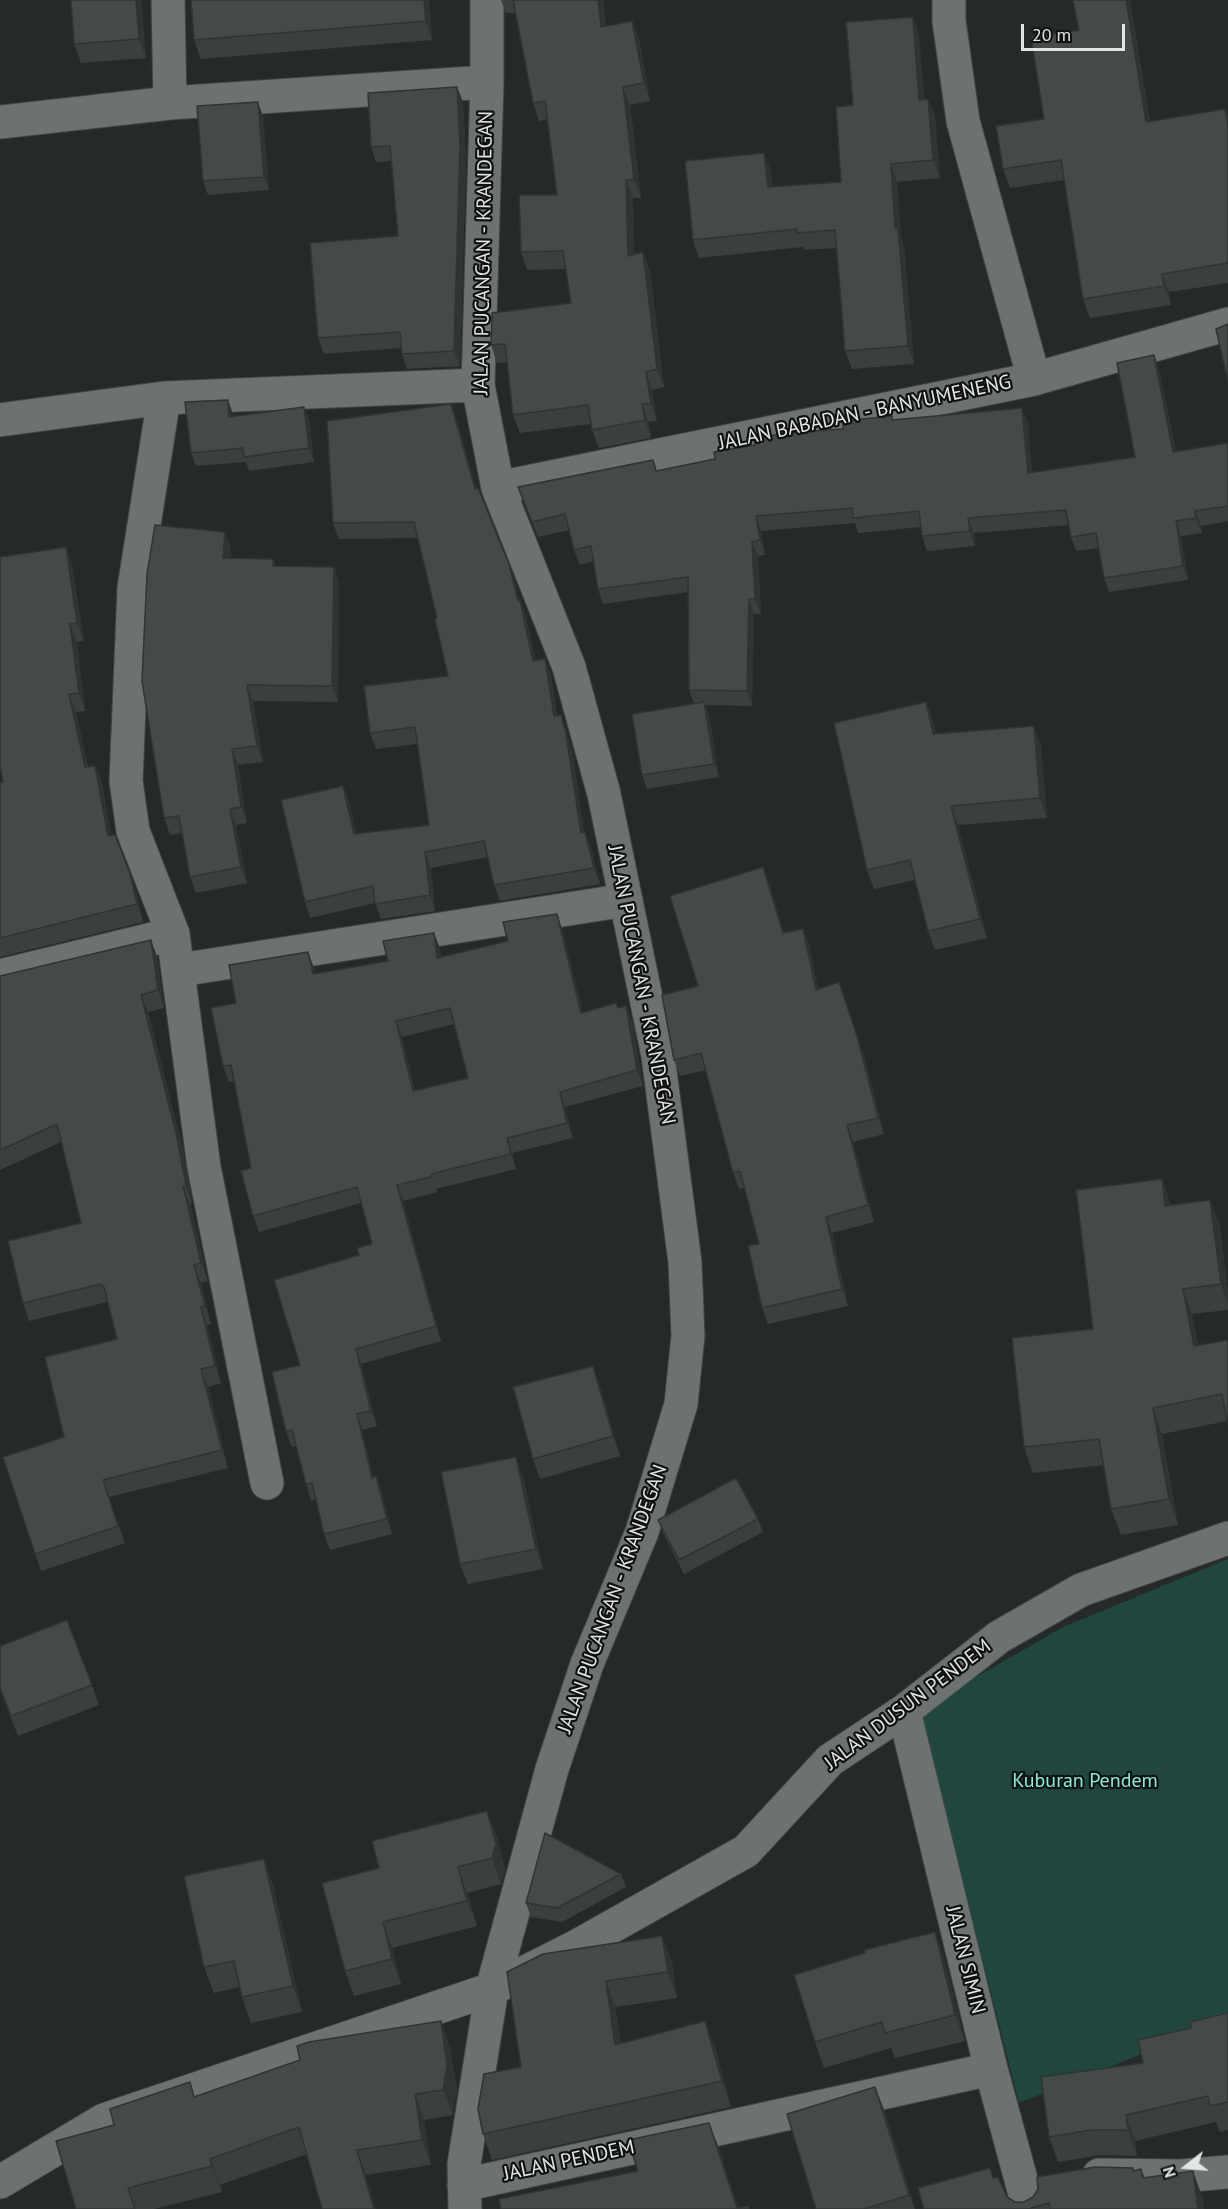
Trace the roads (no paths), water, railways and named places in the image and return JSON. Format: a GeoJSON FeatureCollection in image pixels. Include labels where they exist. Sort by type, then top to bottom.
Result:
{"type":"FeatureCollection","features":[{"type":"Feature","properties":{"kind":"street"},"geometry":{"type":"LineString","coordinates":[[168,0],[170,103]]}},
{"type":"Feature","properties":{"kind":"street","name":"JALAN PUCANGAN - KRANDEGAN"},"geometry":{"type":"LineString","coordinates":[[464,2197],[464,2164],[492,1989],[552,1769],[587,1664],[648,1511],[681,1404],[688,1336],[685,1262],[658,1056],[604,794],[569,667],[498,488],[478,385],[488,82],[487,0]]}},
{"type":"Feature","properties":{"kind":"street"},"geometry":{"type":"LineString","coordinates":[[949,0],[949,21],[963,121],[1034,379]]}},
{"type":"Feature","properties":{"kind":"street"},"geometry":{"type":"LineString","coordinates":[[0,122],[170,103],[488,82]]}},
{"type":"Feature","properties":{"kind":"street","name":"JALAN BABADAN - BANYUMENENG"},"geometry":{"type":"LineString","coordinates":[[498,488],[1034,379],[1228,324]]}},
{"type":"Feature","properties":{"kind":"street"},"geometry":{"type":"LineString","coordinates":[[0,420],[164,398],[478,385]]}},
{"type":"Feature","properties":{"kind":"street"},"geometry":{"type":"LineString","coordinates":[[164,398],[134,588],[126,781],[133,831],[173,934],[180,970],[204,1167],[267,1483]]}},
{"type":"Feature","properties":{"kind":"street"},"geometry":{"type":"LineString","coordinates":[[180,970],[626,900]]}},
{"type":"Feature","properties":{"kind":"street"},"geometry":{"type":"LineString","coordinates":[[0,976],[173,934]]}},
{"type":"Feature","properties":{"kind":"street","name":"JALAN DUSUN PENDEM"},"geometry":{"type":"LineString","coordinates":[[0,2182],[104,2120],[492,1989],[579,1945],[746,1851],[830,1760],[904,1711],[999,1637],[1081,1590],[1228,1538]]}},
{"type":"Feature","properties":{"kind":"street","name":"JALAN SIMIN"},"geometry":{"type":"LineString","coordinates":[[904,1711],[991,2068],[1026,2198]]}},
{"type":"Feature","properties":{"kind":"street","name":"JALAN PENDEM"},"geometry":{"type":"LineString","coordinates":[[464,2197],[991,2068]]}},
{"type":"Feature","properties":{"kind":"street"},"geometry":{"type":"LineString","coordinates":[[1026,2198],[1063,2181],[1103,2174],[1181,2176],[1228,2172]]}},
{"type":"Feature","properties":{"kind":"park label","name":"Kuburan Pendem"},"geometry":{"type":"Point","coordinates":[1085,1781]}}]}
